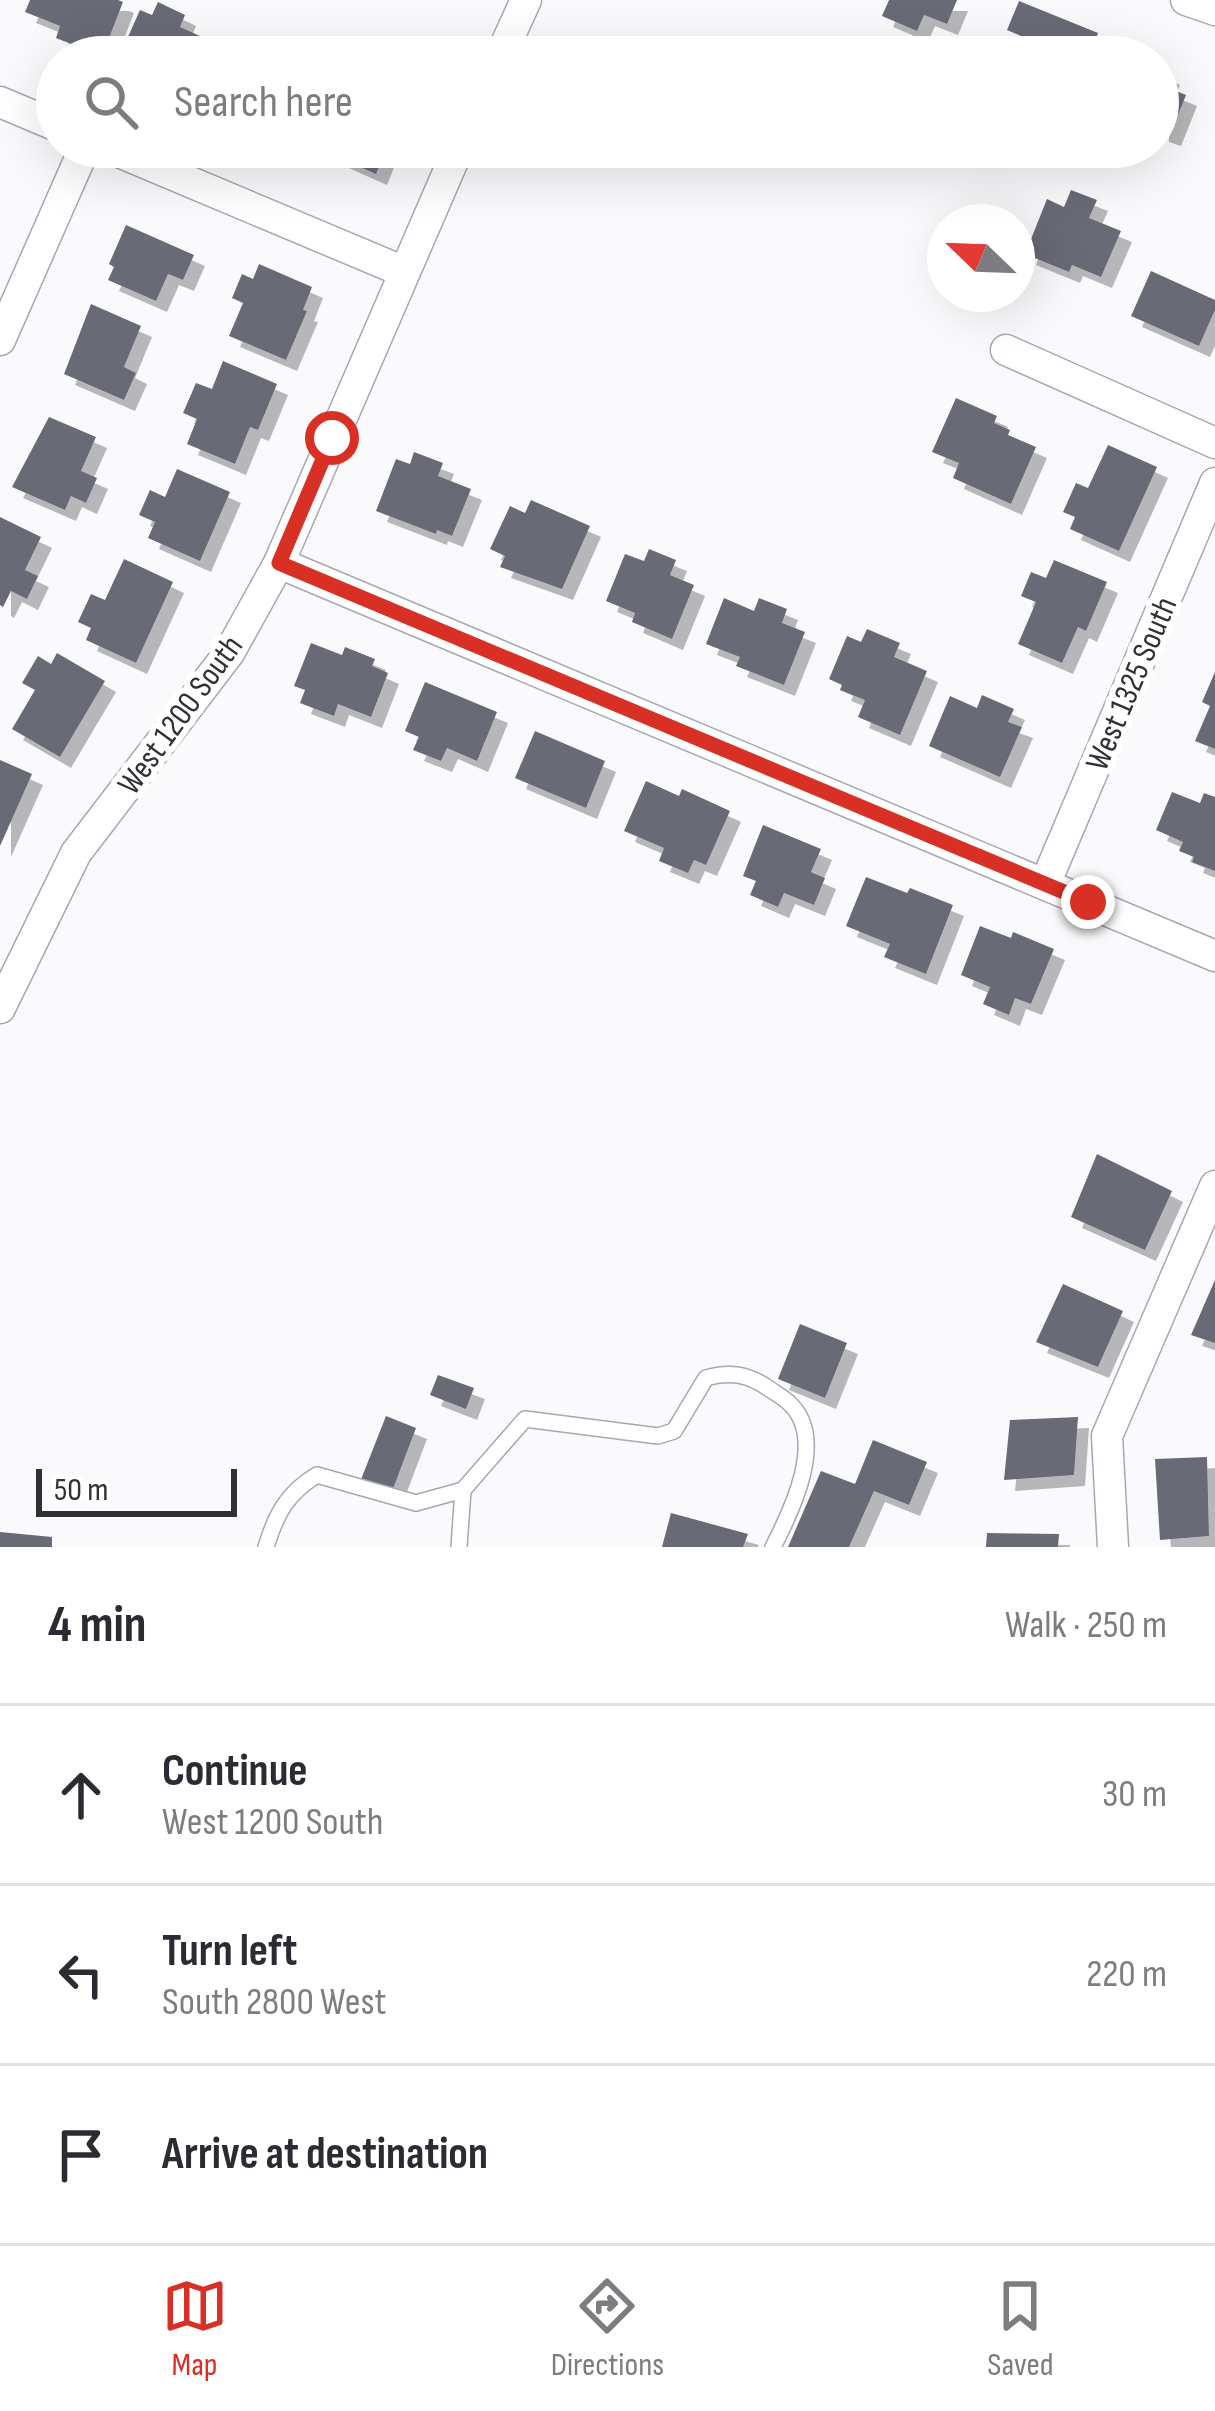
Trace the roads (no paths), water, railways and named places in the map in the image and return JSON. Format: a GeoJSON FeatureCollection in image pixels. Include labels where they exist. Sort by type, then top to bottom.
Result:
{"type":"FeatureCollection","features":[{"type":"Feature","properties":{"kind":"street"},"geometry":{"type":"LineString","coordinates":[[510,36],[526,0]]}},
{"type":"Feature","properties":{"kind":"street"},"geometry":{"type":"LineString","coordinates":[[1186,0],[1215,11]]}},
{"type":"Feature","properties":{"kind":"street"},"geometry":{"type":"LineString","coordinates":[[0,102],[36,117]]}},
{"type":"Feature","properties":{"kind":"street"},"geometry":{"type":"LineString","coordinates":[[0,340],[76,168]]}},
{"type":"Feature","properties":{"kind":"street"},"geometry":{"type":"LineString","coordinates":[[156,168],[402,271]]}},
{"type":"Feature","properties":{"kind":"street","name":"West 1200 South"},"geometry":{"type":"LineString","coordinates":[[0,1008],[76,854],[229,653],[279,563],[449,168]]}},
{"type":"Feature","properties":{"kind":"street"},"geometry":{"type":"LineString","coordinates":[[1006,350],[1215,443]]}},
{"type":"Feature","properties":{"kind":"street","name":"West 1325 South"},"geometry":{"type":"LineString","coordinates":[[1045,884],[1215,483]]}},
{"type":"Feature","properties":{"kind":"street"},"geometry":{"type":"LineString","coordinates":[[279,563],[1215,956]]}},
{"type":"Feature","properties":{"kind":"street"},"geometry":{"type":"LineString","coordinates":[[1113,1547],[1107,1436],[1215,1186]]}},
{"type":"Feature","properties":{"kind":"lane"},"geometry":{"type":"LineString","coordinates":[[266,1547],[279,1508],[296,1488],[317,1475],[416,1503],[463,1490],[525,1419],[658,1436],[674,1431],[706,1378],[725,1372],[754,1378],[794,1406],[807,1433],[803,1471],[773,1547]]}},
{"type":"Feature","properties":{"kind":"lane"},"geometry":{"type":"LineString","coordinates":[[459,1547],[463,1490]]}}]}
